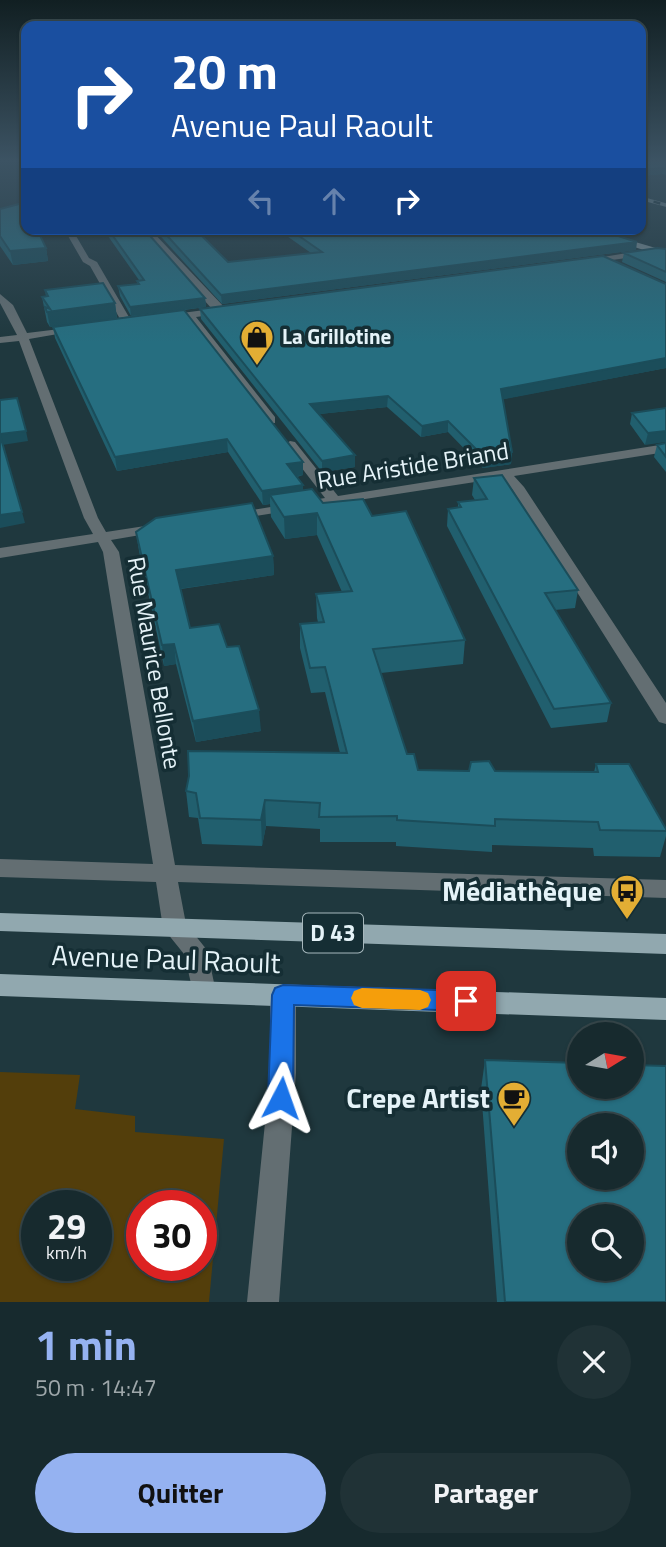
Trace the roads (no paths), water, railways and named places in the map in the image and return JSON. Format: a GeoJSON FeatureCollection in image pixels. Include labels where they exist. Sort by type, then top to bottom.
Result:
{"type":"FeatureCollection","features":[{"type":"Feature","properties":{"kind":"main road"},"geometry":{"type":"LineString","coordinates":[[599,235],[666,254]]}},
{"type":"Feature","properties":{"kind":"main road","name":"Avenue Paul Raoult"},"geometry":{"type":"LineString","coordinates":[[0,922],[666,944]]}},
{"type":"Feature","properties":{"kind":"main road","name":"Avenue Paul Raoult"},"geometry":{"type":"LineString","coordinates":[[0,985],[666,1009]]}},
{"type":"Feature","properties":{"kind":"street"},"geometry":{"type":"LineString","coordinates":[[71,235],[86,260],[94,264],[133,323],[114,326]]}},
{"type":"Feature","properties":{"kind":"street"},"geometry":{"type":"LineString","coordinates":[[150,235],[219,311]]}},
{"type":"Feature","properties":{"kind":"street"},"geometry":{"type":"LineString","coordinates":[[575,262],[654,252]]}},
{"type":"Feature","properties":{"kind":"street"},"geometry":{"type":"LineString","coordinates":[[601,258],[621,268]]}},
{"type":"Feature","properties":{"kind":"street","name":"Rue Maurice Bellonte"},"geometry":{"type":"LineString","coordinates":[[0,297],[8,305],[23,337],[91,518],[111,552],[174,928]]}},
{"type":"Feature","properties":{"kind":"street"},"geometry":{"type":"LineString","coordinates":[[160,319],[233,309]]}},
{"type":"Feature","properties":{"kind":"street"},"geometry":{"type":"LineString","coordinates":[[189,315],[334,501]]}},
{"type":"Feature","properties":{"kind":"street"},"geometry":{"type":"LineString","coordinates":[[0,340],[88,329]]}},
{"type":"Feature","properties":{"kind":"street","name":"Rue Aristide Briand"},"geometry":{"type":"LineString","coordinates":[[220,519],[666,448]]}},
{"type":"Feature","properties":{"kind":"street"},"geometry":{"type":"LineString","coordinates":[[504,474],[517,486],[666,718]]}},
{"type":"Feature","properties":{"kind":"street"},"geometry":{"type":"LineString","coordinates":[[0,553],[168,527]]}},
{"type":"Feature","properties":{"kind":"street"},"geometry":{"type":"LineString","coordinates":[[0,868],[666,888]]}},
{"type":"Feature","properties":{"kind":"street"},"geometry":{"type":"LineString","coordinates":[[174,928],[195,950],[204,992]]}},
{"type":"Feature","properties":{"kind":"street"},"geometry":{"type":"LineString","coordinates":[[263,1302],[283,1073],[283,995]]}},
{"type":"Feature","properties":{"kind":"place","name":"La Grillotine"},"geometry":{"type":"Point","coordinates":[257,367]}},
{"type":"Feature","properties":{"kind":"place","name":"Médiathèque"},"geometry":{"type":"Point","coordinates":[627,921]}},
{"type":"Feature","properties":{"kind":"place","name":"Crepe Artist"},"geometry":{"type":"Point","coordinates":[514,1128]}}]}
